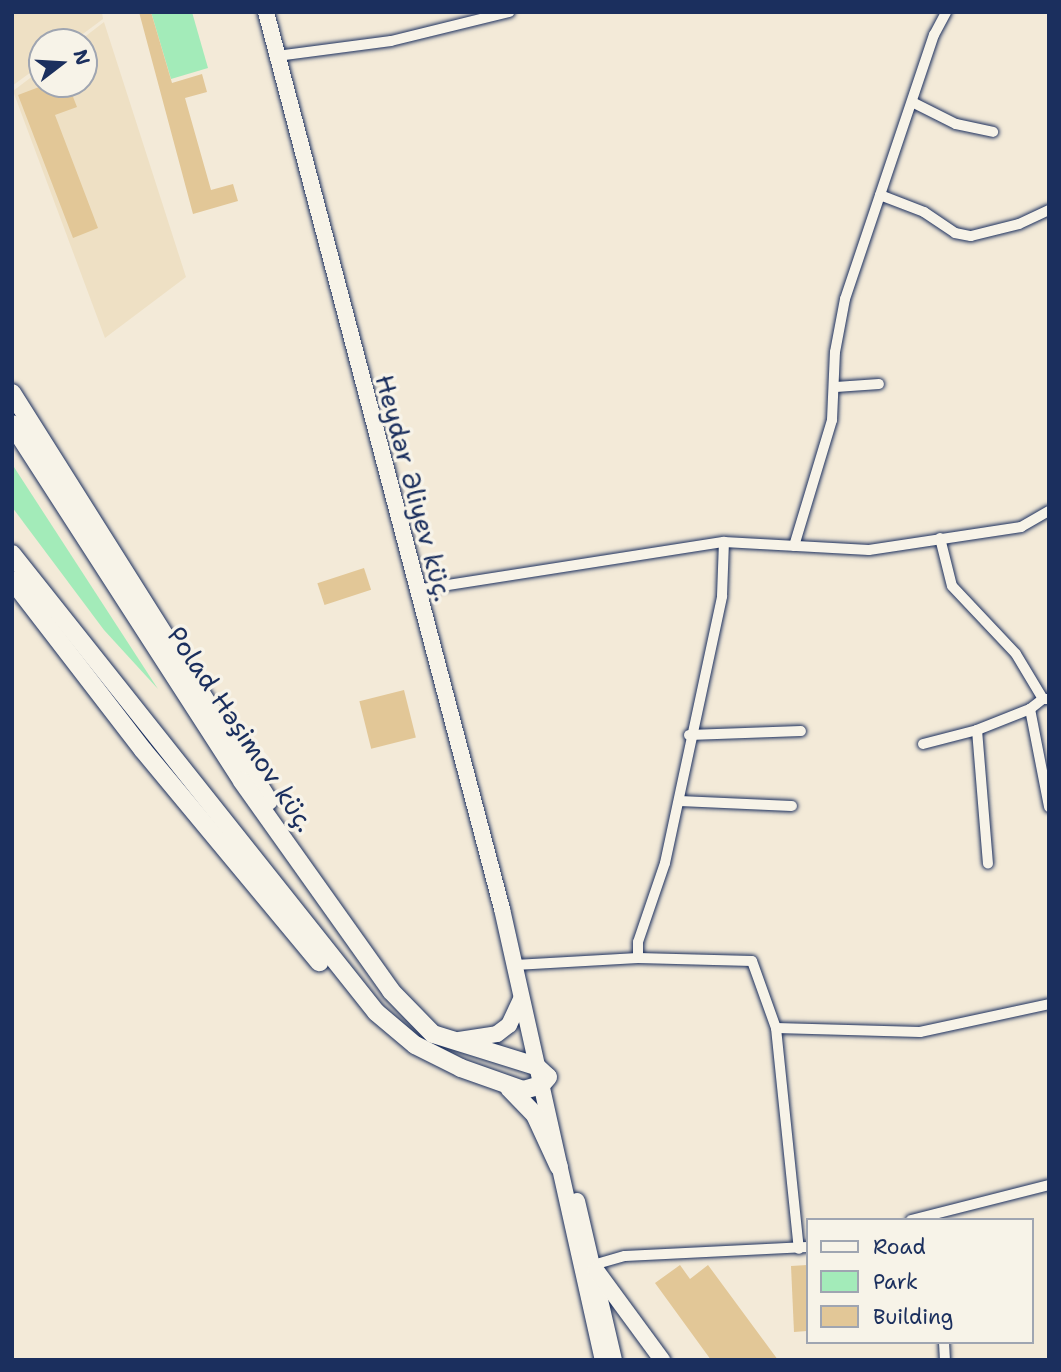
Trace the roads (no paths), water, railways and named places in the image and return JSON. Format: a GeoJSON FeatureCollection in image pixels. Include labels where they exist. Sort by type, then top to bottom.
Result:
{"type":"FeatureCollection","features":[{"type":"Feature","properties":{"kind":"highway"},"geometry":{"type":"LineString","coordinates":[[12,393],[349,932]]}},
{"type":"Feature","properties":{"kind":"highway","name":"Polad Həşimov küç."},"geometry":{"type":"LineString","coordinates":[[13,426],[167,671],[349,932],[414,1019],[451,1041],[529,1062],[548,1077]]}},
{"type":"Feature","properties":{"kind":"highway"},"geometry":{"type":"LineString","coordinates":[[12,554],[376,1012]]}},
{"type":"Feature","properties":{"kind":"highway"},"geometry":{"type":"LineString","coordinates":[[12,580],[281,920],[376,1012],[415,1045],[506,1086],[534,1090],[548,1077]]}},
{"type":"Feature","properties":{"kind":"highway"},"geometry":{"type":"LineString","coordinates":[[506,1086],[535,1115],[559,1167]]}},
{"type":"Feature","properties":{"kind":"main road","name":"Heydər Əliyev küç."},"geometry":{"type":"LineString","coordinates":[[266,12],[516,970]]}},
{"type":"Feature","properties":{"kind":"main road"},"geometry":{"type":"LineString","coordinates":[[516,970],[603,1360]]}},
{"type":"Feature","properties":{"kind":"main road"},"geometry":{"type":"LineString","coordinates":[[516,970],[548,1077],[614,1360]]}},
{"type":"Feature","properties":{"kind":"main road"},"geometry":{"type":"LineString","coordinates":[[451,1041],[497,1034],[515,1016],[521,996]]}},
{"type":"Feature","properties":{"kind":"main road"},"geometry":{"type":"LineString","coordinates":[[593,1265],[662,1360]]}},
{"type":"Feature","properties":{"kind":"street"},"geometry":{"type":"LineString","coordinates":[[277,56],[391,41],[509,12]]}},
{"type":"Feature","properties":{"kind":"street"},"geometry":{"type":"LineString","coordinates":[[794,546],[832,420],[836,387],[835,352],[845,299],[912,102],[946,12]]}},
{"type":"Feature","properties":{"kind":"street"},"geometry":{"type":"LineString","coordinates":[[912,102],[956,124],[993,132]]}},
{"type":"Feature","properties":{"kind":"street"},"geometry":{"type":"LineString","coordinates":[[880,195],[924,212],[955,233],[971,236],[1020,224],[1049,210]]}},
{"type":"Feature","properties":{"kind":"street"},"geometry":{"type":"LineString","coordinates":[[836,387],[879,384]]}},
{"type":"Feature","properties":{"kind":"street"},"geometry":{"type":"LineString","coordinates":[[416,590],[724,542],[869,550],[1021,527],[1049,511]]}},
{"type":"Feature","properties":{"kind":"street"},"geometry":{"type":"LineString","coordinates":[[923,744],[977,730],[1030,709],[1046,699],[1016,654],[952,586],[940,538]]}},
{"type":"Feature","properties":{"kind":"street"},"geometry":{"type":"LineString","coordinates":[[638,958],[638,942],[665,863],[679,801],[689,735],[722,596],[724,542]]}},
{"type":"Feature","properties":{"kind":"street"},"geometry":{"type":"LineString","coordinates":[[1030,709],[1049,807]]}},
{"type":"Feature","properties":{"kind":"street"},"geometry":{"type":"LineString","coordinates":[[977,730],[988,864]]}},
{"type":"Feature","properties":{"kind":"street"},"geometry":{"type":"LineString","coordinates":[[689,735],[801,731]]}},
{"type":"Feature","properties":{"kind":"street"},"geometry":{"type":"LineString","coordinates":[[679,801],[792,807]]}},
{"type":"Feature","properties":{"kind":"street"},"geometry":{"type":"LineString","coordinates":[[516,970],[638,958],[752,961],[776,1028],[803,1248],[625,1256],[593,1265]]}},
{"type":"Feature","properties":{"kind":"street"},"geometry":{"type":"LineString","coordinates":[[776,1028],[920,1031],[1049,1004]]}},
{"type":"Feature","properties":{"kind":"street"},"geometry":{"type":"LineString","coordinates":[[919,1218],[1049,1185]]}}]}
